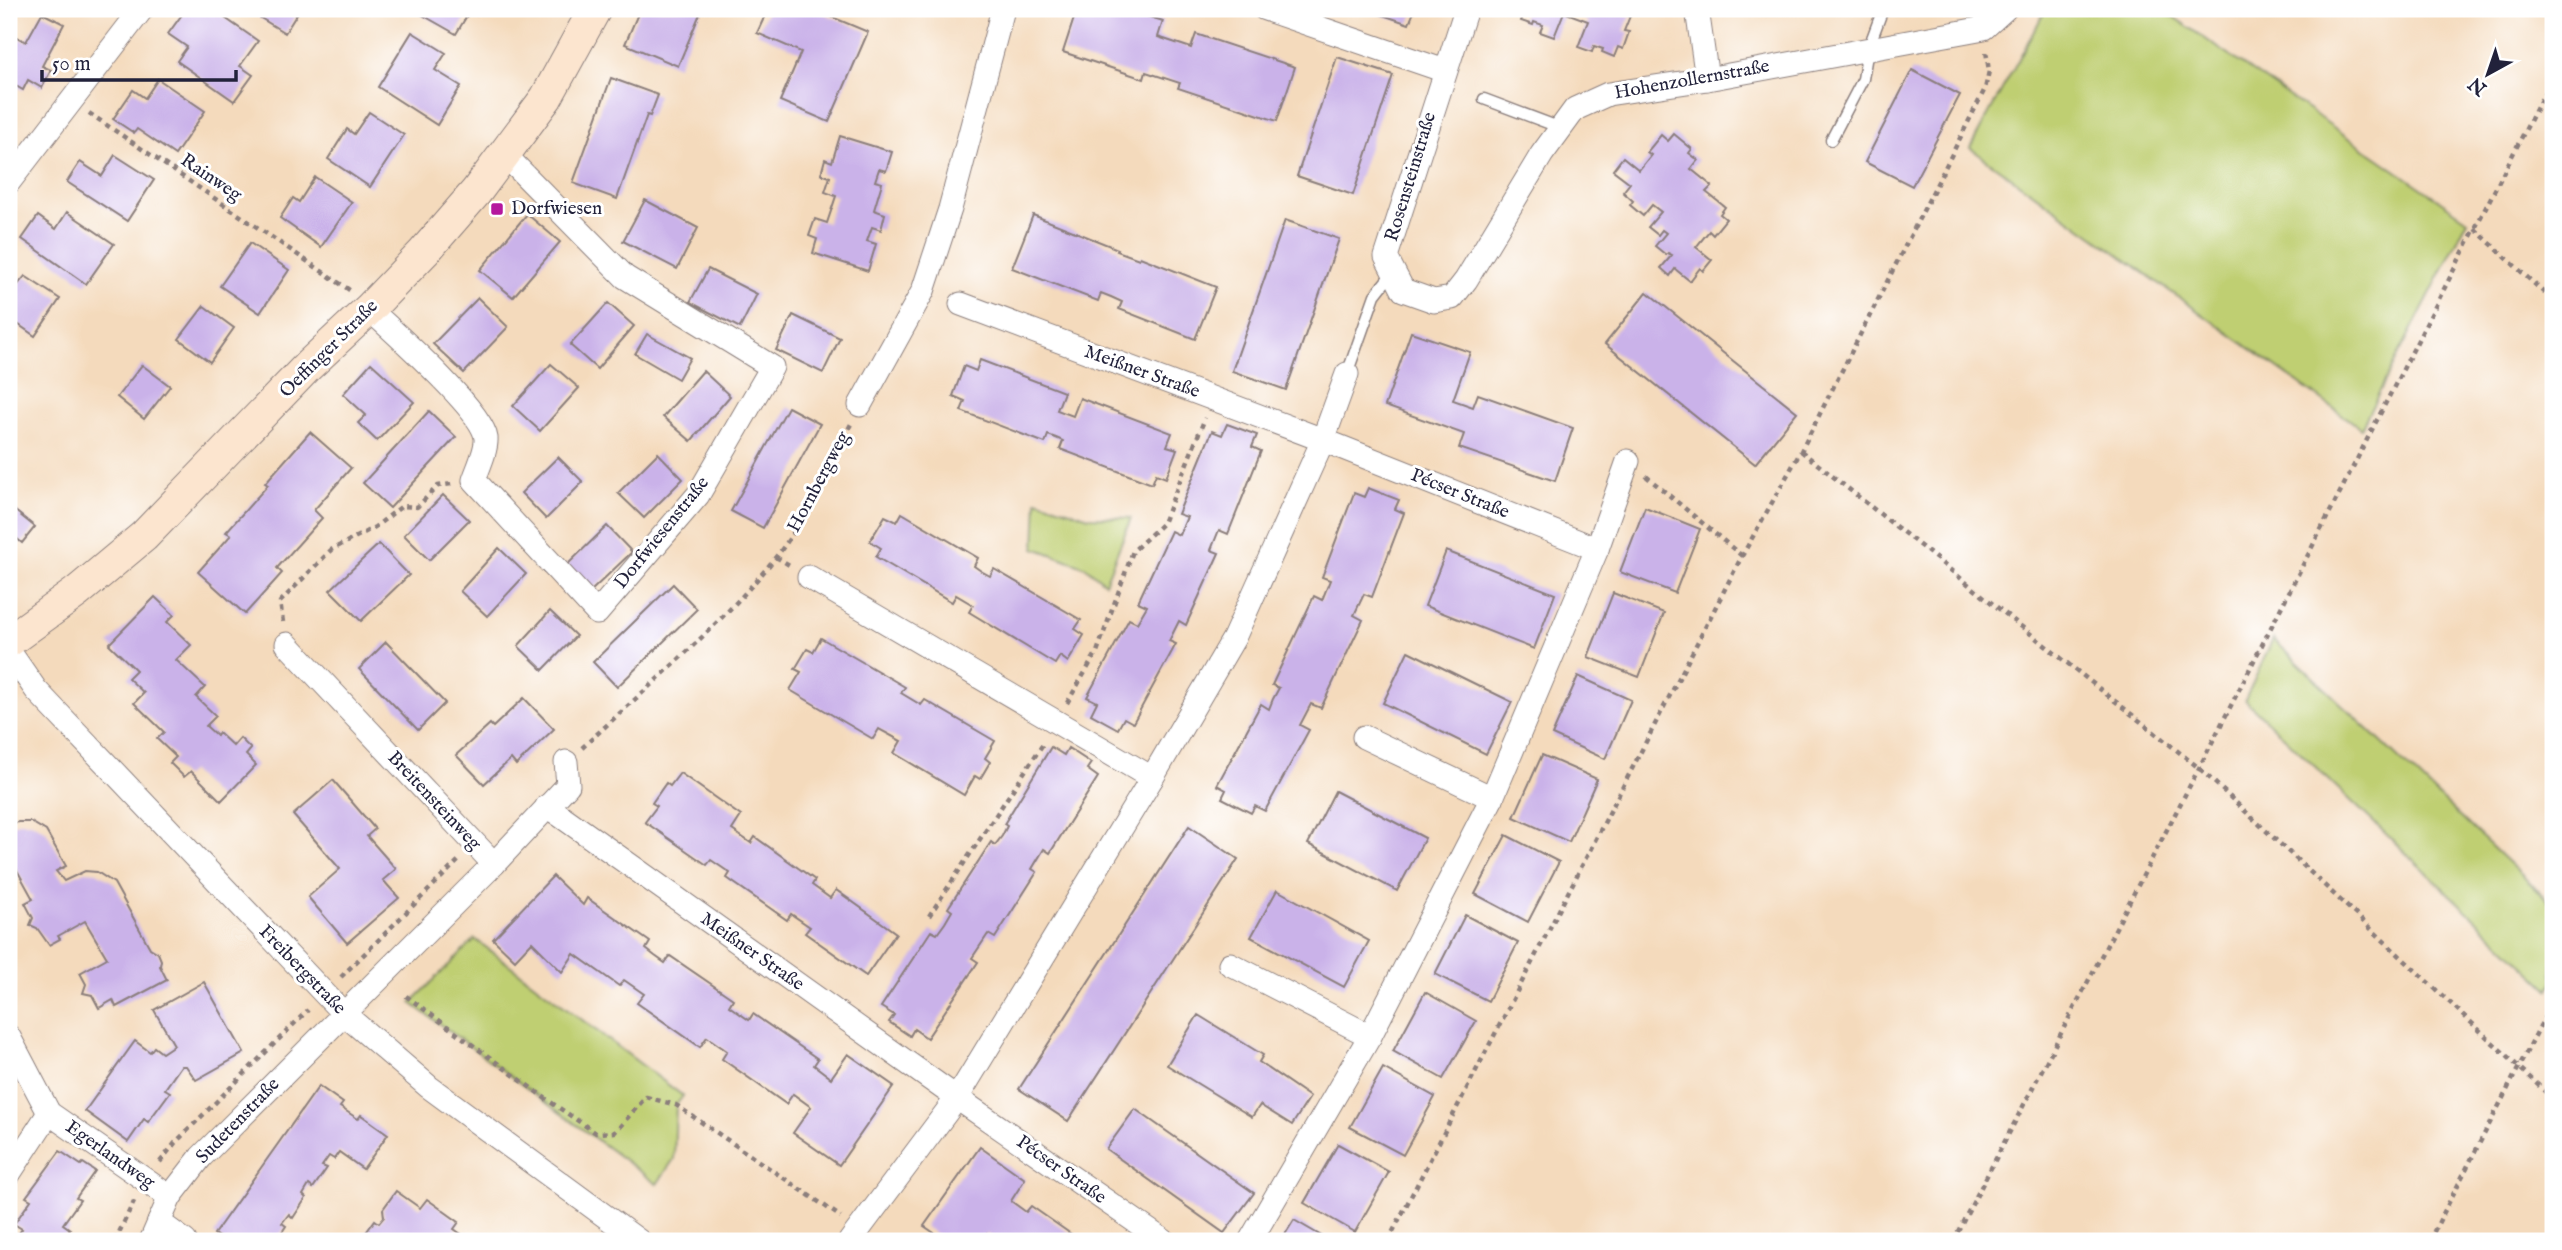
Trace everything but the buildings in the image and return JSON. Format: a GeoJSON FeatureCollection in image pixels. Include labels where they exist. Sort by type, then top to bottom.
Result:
{"type":"FeatureCollection","features":[{"type":"Feature","properties":{"kind":"street"},"geometry":{"type":"LineString","coordinates":[[9,182],[142,9]]}},
{"type":"Feature","properties":{"kind":"street","name":"Oeffinger Straße"},"geometry":{"type":"LineString","coordinates":[[9,641],[77,592],[144,536],[309,365],[369,309],[424,252],[476,192],[546,98],[594,9]]}},
{"type":"Feature","properties":{"kind":"street"},"geometry":{"type":"LineString","coordinates":[[860,405],[923,291],[950,208],[1003,9]]}},
{"type":"Feature","properties":{"kind":"street"},"geometry":{"type":"LineString","coordinates":[[1265,9],[1445,71]]}},
{"type":"Feature","properties":{"kind":"street","name":"Rosensteinstraße"},"geometry":{"type":"LineString","coordinates":[[1466,9],[1386,257],[1403,290],[1434,301],[1452,298],[1466,280]]}},
{"type":"Feature","properties":{"kind":"street"},"geometry":{"type":"LineString","coordinates":[[1698,9],[1707,79]]}},
{"type":"Feature","properties":{"kind":"street"},"geometry":{"type":"LineString","coordinates":[[1984,28],[2005,9]]}},
{"type":"Feature","properties":{"kind":"street","name":"Hohenzollernstraße"},"geometry":{"type":"LineString","coordinates":[[1466,280],[1542,154],[1575,109],[1608,94],[1707,79],[1984,28]]}},
{"type":"Feature","properties":{"kind":"street","name":"Dorfwiesenstraße"},"geometry":{"type":"LineString","coordinates":[[474,480],[597,613],[698,495],[772,367],[625,277],[504,154]]}},
{"type":"Feature","properties":{"kind":"street","name":"Meißner Straße"},"geometry":{"type":"LineString","coordinates":[[961,304],[1323,440]]}},
{"type":"Feature","properties":{"kind":"street"},"geometry":{"type":"LineString","coordinates":[[369,309],[435,371],[482,424],[487,441],[474,480]]}},
{"type":"Feature","properties":{"kind":"street"},"geometry":{"type":"LineString","coordinates":[[855,1235],[957,1098],[1234,638],[1323,440],[1347,374]]}},
{"type":"Feature","properties":{"kind":"street","name":"Pécser Straße"},"geometry":{"type":"LineString","coordinates":[[1323,440],[1597,549]]}},
{"type":"Feature","properties":{"kind":"street"},"geometry":{"type":"LineString","coordinates":[[1250,1241],[1370,1036],[1492,798],[1597,549],[1628,461]]}},
{"type":"Feature","properties":{"kind":"street"},"geometry":{"type":"LineString","coordinates":[[809,577],[1152,778]]}},
{"type":"Feature","properties":{"kind":"street","name":"Breitensteinweg"},"geometry":{"type":"LineString","coordinates":[[287,643],[494,864],[343,1013]]}},
{"type":"Feature","properties":{"kind":"street","name":"Freibergstraße"},"geometry":{"type":"LineString","coordinates":[[9,651],[36,690],[343,1013],[429,1087],[639,1241]]}},
{"type":"Feature","properties":{"kind":"street"},"geometry":{"type":"LineString","coordinates":[[1364,737],[1492,798]]}},
{"type":"Feature","properties":{"kind":"street"},"geometry":{"type":"LineString","coordinates":[[494,864],[568,785],[566,762]]}},
{"type":"Feature","properties":{"kind":"street","name":"Meißner Straße"},"geometry":{"type":"LineString","coordinates":[[547,806],[957,1098]]}},
{"type":"Feature","properties":{"kind":"street"},"geometry":{"type":"LineString","coordinates":[[1230,964],[1370,1036]]}},
{"type":"Feature","properties":{"kind":"street","name":"Sudetenstraße"},"geometry":{"type":"LineString","coordinates":[[155,1232],[170,1197],[201,1157],[343,1013]]}},
{"type":"Feature","properties":{"kind":"street","name":"Egerlandweg"},"geometry":{"type":"LineString","coordinates":[[9,1037],[15,1058],[49,1113],[170,1197]]}},
{"type":"Feature","properties":{"kind":"street","name":"Pécser Straße"},"geometry":{"type":"LineString","coordinates":[[957,1098],[1164,1241]]}},
{"type":"Feature","properties":{"kind":"street","name":"Egerlandweg"},"geometry":{"type":"LineString","coordinates":[[9,1174],[49,1113]]}},
{"type":"Feature","properties":{"kind":"street"},"geometry":{"type":"LineString","coordinates":[[155,1232],[185,1241]]}},
{"type":"Feature","properties":{"kind":"lane"},"geometry":{"type":"LineString","coordinates":[[1831,140],[1863,79],[1868,49],[1883,9]]}},
{"type":"Feature","properties":{"kind":"lane"},"geometry":{"type":"LineString","coordinates":[[1484,99],[1561,128]]}},
{"type":"Feature","properties":{"kind":"lane"},"geometry":{"type":"LineString","coordinates":[[1347,374],[1375,295],[1393,272]]}},
{"type":"Feature","properties":{"kind":"path"},"geometry":{"type":"LineString","coordinates":[[1388,1241],[1742,556],[1801,451],[1986,89],[1989,71],[1984,28]]}},
{"type":"Feature","properties":{"kind":"path"},"geometry":{"type":"LineString","coordinates":[[1953,1241],[2199,768],[2553,76]]}},
{"type":"Feature","properties":{"kind":"path","name":"Rainweg"},"geometry":{"type":"LineString","coordinates":[[72,102],[333,277]]}},
{"type":"Feature","properties":{"kind":"path"},"geometry":{"type":"LineString","coordinates":[[2475,229],[2553,301]]}},
{"type":"Feature","properties":{"kind":"path"},"geometry":{"type":"LineString","coordinates":[[929,916],[1057,722],[1097,652],[1133,551],[1163,523],[1213,398]]}},
{"type":"Feature","properties":{"kind":"path","name":"Hornbergweg"},"geometry":{"type":"LineString","coordinates":[[566,762],[681,656],[776,557],[802,517],[860,405]]}},
{"type":"Feature","properties":{"kind":"path"},"geometry":{"type":"LineString","coordinates":[[1801,451],[2199,768],[2553,1099]]}},
{"type":"Feature","properties":{"kind":"path"},"geometry":{"type":"LineString","coordinates":[[1628,461],[1742,556]]}},
{"type":"Feature","properties":{"kind":"path"},"geometry":{"type":"LineString","coordinates":[[287,643],[279,602],[331,550],[375,527],[402,506],[417,506],[438,486],[474,480]]}},
{"type":"Feature","properties":{"kind":"path"},"geometry":{"type":"LineString","coordinates":[[406,996],[596,1133],[614,1132],[646,1097],[676,1105],[855,1235]]}},
{"type":"Feature","properties":{"kind":"path"},"geometry":{"type":"LineString","coordinates":[[2429,1241],[2553,1001]]}},
{"type":"Feature","properties":{"kind":"green space"},"geometry":{"type":"Polygon","coordinates":[[[2046,9],[2162,9],[2468,220],[2361,428],[1970,148],[2046,9]]]}},
{"type":"Feature","properties":{"kind":"green space"},"geometry":{"type":"Polygon","coordinates":[[[1037,500],[1089,517],[1131,518],[1105,583],[1086,567],[1035,548],[1037,500]]]}},
{"type":"Feature","properties":{"kind":"green space"},"geometry":{"type":"Polygon","coordinates":[[[2273,639],[2553,905],[2553,981],[2549,989],[2245,700],[2273,639]]]}},
{"type":"Feature","properties":{"kind":"green space"},"geometry":{"type":"Polygon","coordinates":[[[475,939],[683,1096],[676,1105],[674,1159],[657,1184],[411,1003],[475,939]]]}},
{"type":"Feature","properties":{"kind":"place","name":"Dorfwiesen"},"geometry":{"type":"Point","coordinates":[497,209]}}]}
